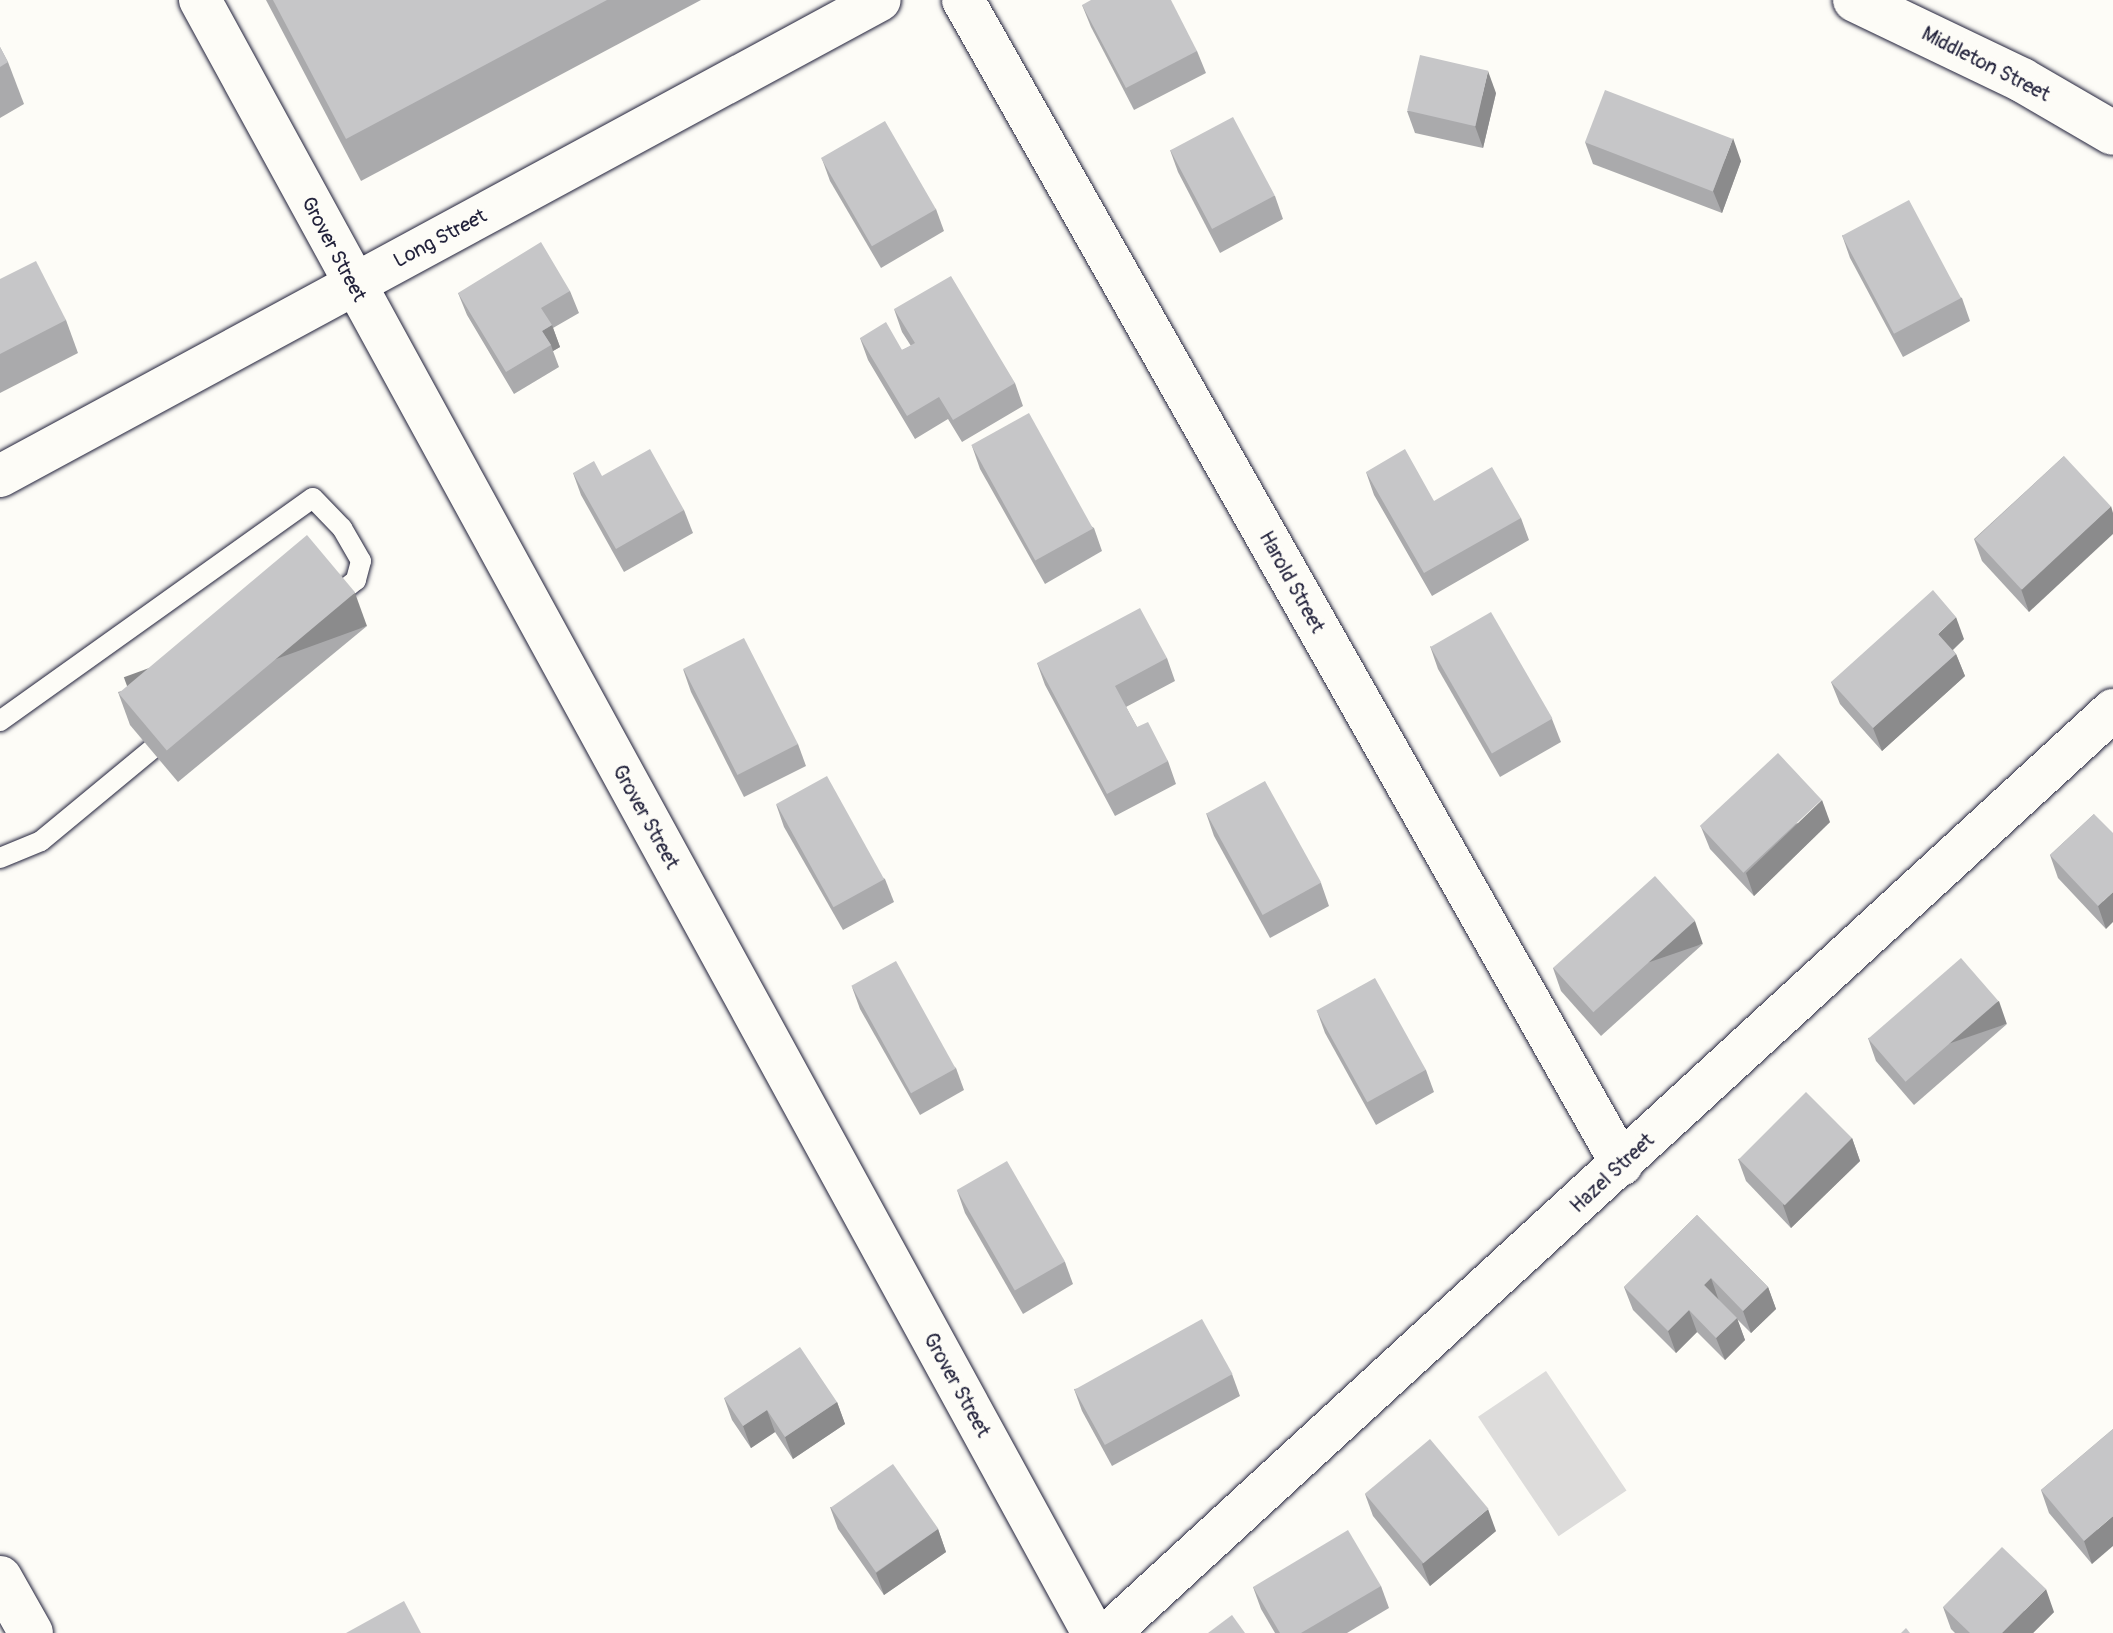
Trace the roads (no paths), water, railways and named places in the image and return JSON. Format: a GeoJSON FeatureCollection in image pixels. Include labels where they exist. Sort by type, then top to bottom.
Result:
{"type":"FeatureCollection","features":[{"type":"Feature","properties":{"kind":"street","name":"Grover Street"},"geometry":{"type":"LineString","coordinates":[[200,0],[1093,1633]]}},
{"type":"Feature","properties":{"kind":"street","name":"Long Street"},"geometry":{"type":"LineString","coordinates":[[0,476],[880,0]]}},
{"type":"Feature","properties":{"kind":"street","name":"Harold Street"},"geometry":{"type":"LineString","coordinates":[[963,0],[1622,1165]]}},
{"type":"Feature","properties":{"kind":"street","name":"Middleton Street"},"geometry":{"type":"LineString","coordinates":[[1855,0],[2022,80],[2113,133]]}},
{"type":"Feature","properties":{"kind":"street","name":"Hazel Street"},"geometry":{"type":"LineString","coordinates":[[1109,1633],[1622,1165],[2113,710]]}},
{"type":"Feature","properties":{"kind":"street"},"geometry":{"type":"LineString","coordinates":[[0,1578],[31,1633]]}},
{"type":"Feature","properties":{"kind":"lane"},"geometry":{"type":"LineString","coordinates":[[0,721],[313,498],[342,528],[361,561],[356,580],[340,593]]}},
{"type":"Feature","properties":{"kind":"lane"},"geometry":{"type":"LineString","coordinates":[[0,858],[41,841],[151,750]]}}]}
